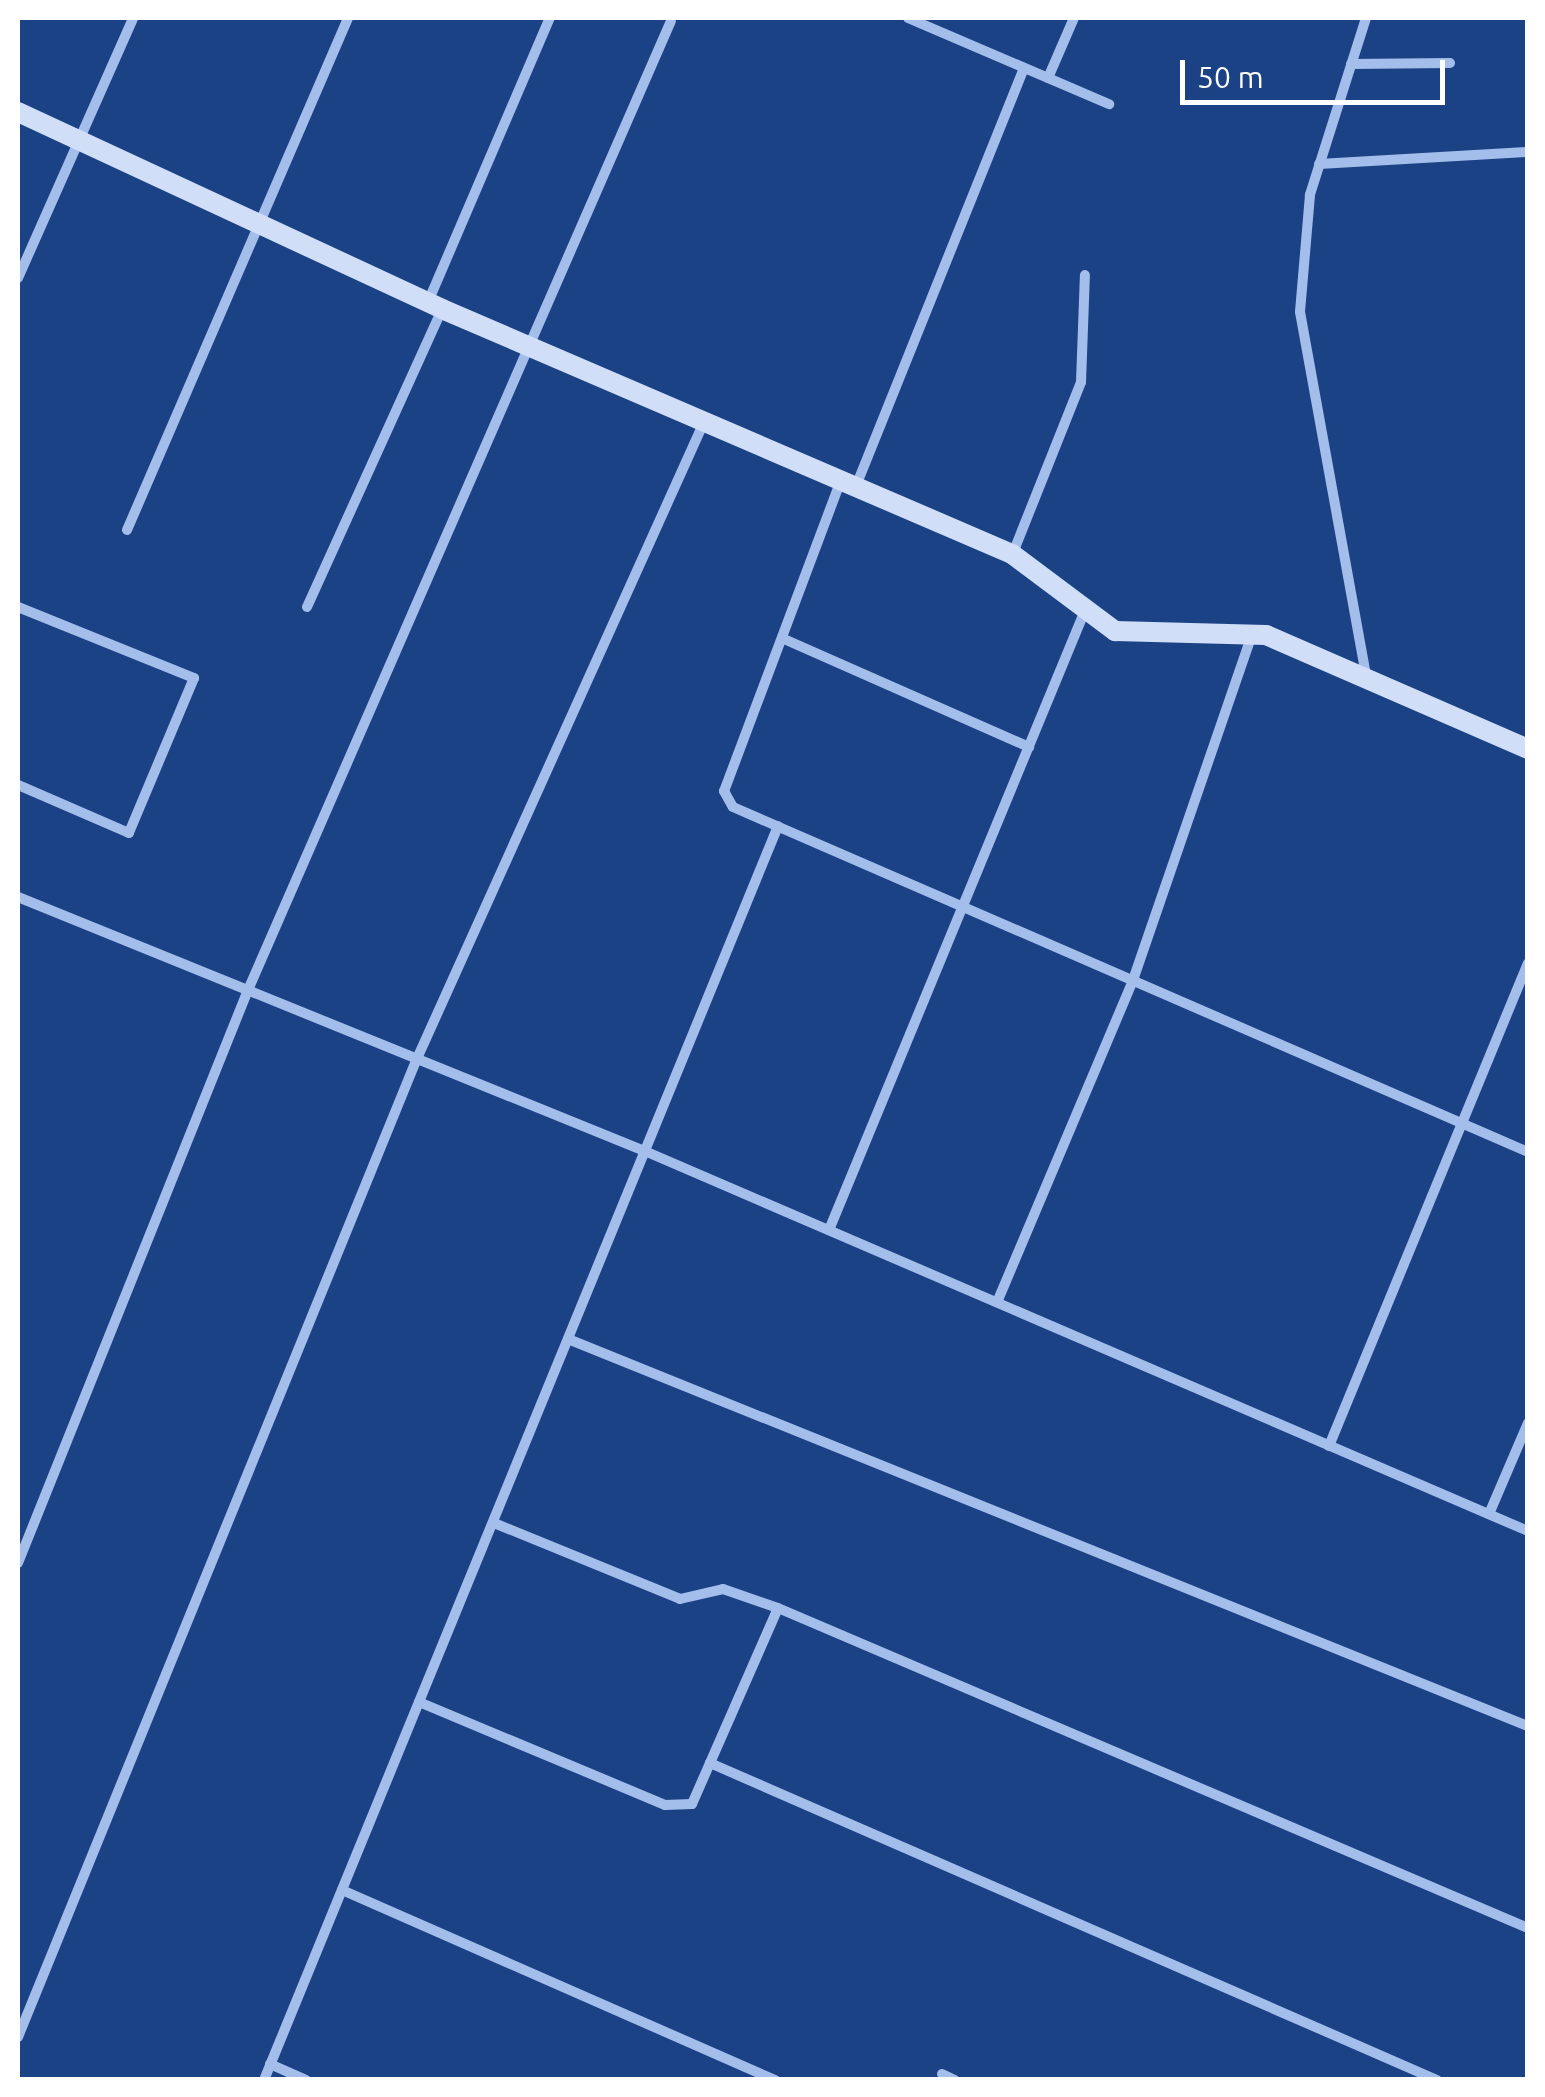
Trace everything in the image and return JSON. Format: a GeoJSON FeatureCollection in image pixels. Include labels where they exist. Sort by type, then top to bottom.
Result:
{"type":"FeatureCollection","features":[{"type":"Feature","properties":{"kind":"street"},"geometry":{"type":"LineString","coordinates":[[18,278],[77,137],[133,18]]}},
{"type":"Feature","properties":{"kind":"street"},"geometry":{"type":"LineString","coordinates":[[128,530],[262,226],[348,18]]}},
{"type":"Feature","properties":{"kind":"street"},"geometry":{"type":"LineString","coordinates":[[307,607],[435,306],[550,18]]}},
{"type":"Feature","properties":{"kind":"street"},"geometry":{"type":"LineString","coordinates":[[908,18],[1109,104]]}},
{"type":"Feature","properties":{"kind":"street"},"geometry":{"type":"LineString","coordinates":[[1048,78],[1074,18]]}},
{"type":"Feature","properties":{"kind":"street"},"geometry":{"type":"LineString","coordinates":[[1366,18],[1319,164],[1300,249],[1300,312],[1367,681]]}},
{"type":"Feature","properties":{"kind":"street"},"geometry":{"type":"LineString","coordinates":[[18,1563],[248,990],[533,346],[671,22]]}},
{"type":"Feature","properties":{"kind":"street"},"geometry":{"type":"LineString","coordinates":[[1351,64],[1450,63]]}},
{"type":"Feature","properties":{"kind":"street"},"geometry":{"type":"LineString","coordinates":[[1024,68],[724,791],[733,807],[962,910],[1528,1152]]}},
{"type":"Feature","properties":{"kind":"street"},"geometry":{"type":"LineString","coordinates":[[18,112],[435,306],[847,487],[1012,554],[1115,631],[1146,637],[1252,634],[1528,749]]}},
{"type":"Feature","properties":{"kind":"street"},"geometry":{"type":"LineString","coordinates":[[1319,164],[1528,152]]}},
{"type":"Feature","properties":{"kind":"street"},"geometry":{"type":"LineString","coordinates":[[1012,554],[1081,382],[1085,276]]}},
{"type":"Feature","properties":{"kind":"street"},"geometry":{"type":"LineString","coordinates":[[18,2037],[415,1063],[704,422]]}},
{"type":"Feature","properties":{"kind":"street"},"geometry":{"type":"LineString","coordinates":[[829,1230],[1086,606]]}},
{"type":"Feature","properties":{"kind":"street"},"geometry":{"type":"LineString","coordinates":[[18,607],[194,678],[129,833],[18,785]]}},
{"type":"Feature","properties":{"kind":"street"},"geometry":{"type":"LineString","coordinates":[[998,1300],[1132,983],[1252,634]]}},
{"type":"Feature","properties":{"kind":"street"},"geometry":{"type":"LineString","coordinates":[[784,639],[1028,748]]}},
{"type":"Feature","properties":{"kind":"street"},"geometry":{"type":"LineString","coordinates":[[264,2080],[648,1152],[778,826]]}},
{"type":"Feature","properties":{"kind":"street"},"geometry":{"type":"LineString","coordinates":[[18,897],[415,1063],[648,1152],[1528,1531]]}},
{"type":"Feature","properties":{"kind":"street"},"geometry":{"type":"LineString","coordinates":[[1329,1446],[1467,1126],[1528,964]]}},
{"type":"Feature","properties":{"kind":"street"},"geometry":{"type":"LineString","coordinates":[[568,1339],[1528,1726]]}},
{"type":"Feature","properties":{"kind":"street"},"geometry":{"type":"LineString","coordinates":[[1489,1514],[1528,1423]]}},
{"type":"Feature","properties":{"kind":"street"},"geometry":{"type":"LineString","coordinates":[[494,1523],[680,1598],[723,1589],[778,1608],[1528,1928]]}},
{"type":"Feature","properties":{"kind":"street"},"geometry":{"type":"LineString","coordinates":[[419,1702],[665,1805],[692,1804],[778,1608]]}},
{"type":"Feature","properties":{"kind":"street"},"geometry":{"type":"LineString","coordinates":[[710,1763],[1437,2080]]}},
{"type":"Feature","properties":{"kind":"street"},"geometry":{"type":"LineString","coordinates":[[342,1890],[775,2080]]}},
{"type":"Feature","properties":{"kind":"street"},"geometry":{"type":"LineString","coordinates":[[270,2064],[306,2080]]}},
{"type":"Feature","properties":{"kind":"street"},"geometry":{"type":"LineString","coordinates":[[942,2074],[955,2080]]}}]}
